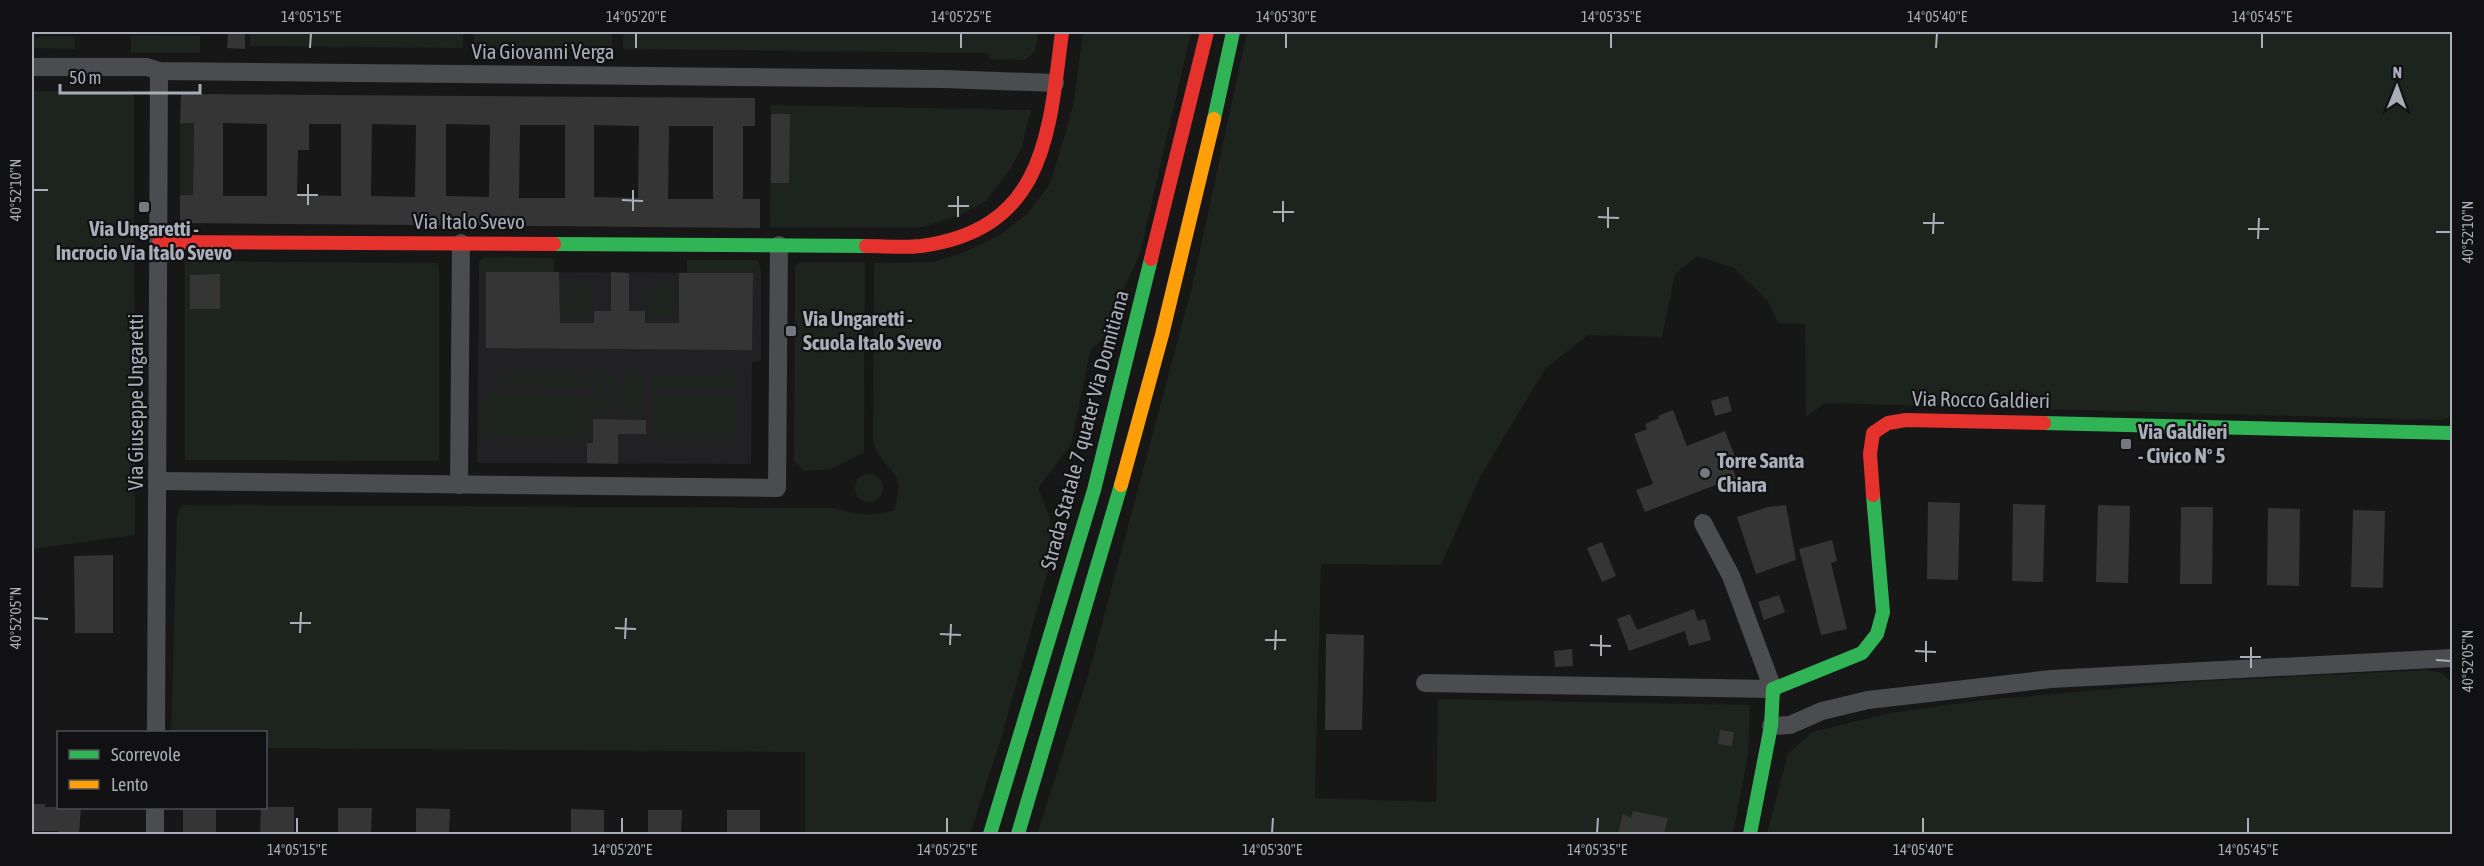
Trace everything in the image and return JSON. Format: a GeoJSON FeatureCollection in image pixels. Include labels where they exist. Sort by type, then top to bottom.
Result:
{"type":"FeatureCollection","features":[{"type":"Feature","properties":{"kind":"main road","name":"Via Italo Svevo"},"geometry":{"type":"LineString","coordinates":[[159,242],[920,246],[955,238],[993,220],[1023,194],[1039,160],[1050,127],[1062,32]]}},
{"type":"Feature","properties":{"kind":"main road","name":"Strada Statale 7 quater Via Domitiana"},"geometry":{"type":"LineString","coordinates":[[990,834],[1094,490],[1174,175],[1207,32]]}},
{"type":"Feature","properties":{"kind":"main road"},"geometry":{"type":"LineString","coordinates":[[1018,834],[1119,495],[1161,338],[1233,32]]}},
{"type":"Feature","properties":{"kind":"main road","name":"Via Rocco Galdieri"},"geometry":{"type":"LineString","coordinates":[[1773,689],[1794,679],[1849,660],[1872,644],[1877,633],[1883,612],[1870,444],[1873,433],[1888,423],[1906,420],[2452,433]]}},
{"type":"Feature","properties":{"kind":"main road"},"geometry":{"type":"LineString","coordinates":[[1750,834],[1771,726],[1773,689]]}},
{"type":"Feature","properties":{"kind":"street","name":"Via Giovanni Verga"},"geometry":{"type":"LineString","coordinates":[[32,67],[147,67],[159,71],[778,76],[1055,83]]}},
{"type":"Feature","properties":{"kind":"street","name":"Via Giuseppe Ungaretti"},"geometry":{"type":"LineString","coordinates":[[156,731],[159,481],[159,71]]}},
{"type":"Feature","properties":{"kind":"street"},"geometry":{"type":"LineString","coordinates":[[459,485],[461,243]]}},
{"type":"Feature","properties":{"kind":"street"},"geometry":{"type":"LineString","coordinates":[[159,481],[777,488],[779,245]]}},
{"type":"Feature","properties":{"kind":"street"},"geometry":{"type":"LineString","coordinates":[[1425,682],[1773,689],[1731,576],[1703,523]]}},
{"type":"Feature","properties":{"kind":"street"},"geometry":{"type":"LineString","coordinates":[[1771,726],[1790,725],[1822,711],[1868,700],[2040,680],[2132,673],[2452,658]]}},
{"type":"Feature","properties":{"kind":"street"},"geometry":{"type":"LineString","coordinates":[[155,809],[155,834]]}},
{"type":"Feature","properties":{"kind":"shaded area"},"geometry":{"type":"Polygon","coordinates":[[[250,32],[463,32],[463,48],[250,46],[250,32]]]}},
{"type":"Feature","properties":{"kind":"shaded area"},"geometry":{"type":"Polygon","coordinates":[[[474,32],[612,32],[612,49],[474,48],[474,32]]]}},
{"type":"Feature","properties":{"kind":"shaded area"},"geometry":{"type":"Polygon","coordinates":[[[623,32],[1038,32],[1035,51],[1025,60],[989,59],[988,53],[623,49],[623,32]]]}},
{"type":"Feature","properties":{"kind":"shaded area"},"geometry":{"type":"Polygon","coordinates":[[[1083,32],[1191,32],[1140,254],[1120,297],[1110,331],[1090,351],[1071,445],[1038,488],[1050,518],[1049,567],[1001,739],[970,834],[805,834],[805,752],[267,748],[267,731],[171,731],[177,518],[179,510],[184,505],[833,508],[871,514],[894,510],[898,495],[896,477],[882,459],[873,441],[874,263],[932,262],[960,254],[998,236],[1027,214],[1050,184],[1074,102],[1083,32]]]}},
{"type":"Feature","properties":{"kind":"shaded area"},"geometry":{"type":"Polygon","coordinates":[[[1247,32],[2452,32],[2452,412],[2448,418],[2439,420],[1825,403],[1806,417],[1805,324],[1778,323],[1767,300],[1734,268],[1697,256],[1675,274],[1662,337],[1588,335],[1545,369],[1480,477],[1441,565],[1321,564],[1315,798],[1436,802],[1438,699],[1750,705],[1748,754],[1733,834],[1037,834],[1088,676],[1193,283],[1247,32]]]}},
{"type":"Feature","properties":{"kind":"shaded area"},"geometry":{"type":"Polygon","coordinates":[[[131,35],[200,36],[200,53],[131,53],[131,35]]]}},
{"type":"Feature","properties":{"kind":"shaded area"},"geometry":{"type":"Polygon","coordinates":[[[32,37],[75,37],[75,49],[32,48],[32,37]]]}},
{"type":"Feature","properties":{"kind":"shaded area"},"geometry":{"type":"Polygon","coordinates":[[[32,91],[134,91],[135,535],[32,549],[32,91]]]}},
{"type":"Feature","properties":{"kind":"shaded area"},"geometry":{"type":"Polygon","coordinates":[[[771,105],[1031,110],[1021,150],[1006,175],[986,201],[960,215],[923,227],[770,227],[771,105]]]}},
{"type":"Feature","properties":{"kind":"shaded area"},"geometry":{"type":"Polygon","coordinates":[[[180,123],[194,123],[193,195],[180,195],[180,123]]]}},
{"type":"Feature","properties":{"kind":"shaded area"},"geometry":{"type":"Polygon","coordinates":[[[487,257],[554,258],[554,272],[479,272],[479,263],[487,257]]]}},
{"type":"Feature","properties":{"kind":"shaded area"},"geometry":{"type":"Polygon","coordinates":[[[687,260],[756,260],[759,262],[761,273],[687,273],[687,260]]]}},
{"type":"Feature","properties":{"kind":"shaded area"},"geometry":{"type":"Polygon","coordinates":[[[185,261],[437,263],[439,266],[439,461],[185,460],[185,261]]]}},
{"type":"Feature","properties":{"kind":"shaded area"},"geometry":{"type":"Polygon","coordinates":[[[800,262],[865,262],[864,453],[831,469],[805,471],[794,461],[795,266],[800,262]]]}},
{"type":"Feature","properties":{"kind":"shaded area"},"geometry":{"type":"Polygon","coordinates":[[[479,272],[761,273],[761,361],[752,362],[751,464],[477,463],[479,272]]]}},
{"type":"Feature","properties":{"kind":"shaded area"},"geometry":{"type":"Polygon","coordinates":[[[565,284],[589,285],[589,316],[564,315],[565,284]]]}},
{"type":"Feature","properties":{"kind":"shaded area"},"geometry":{"type":"Polygon","coordinates":[[[650,285],[675,286],[674,317],[650,316],[650,285]]]}},
{"type":"Feature","properties":{"kind":"shaded area"},"geometry":{"type":"Polygon","coordinates":[[[502,373],[587,374],[587,387],[502,386],[502,373]]]}},
{"type":"Feature","properties":{"kind":"shaded area"},"geometry":{"type":"Polygon","coordinates":[[[596,374],[615,374],[615,411],[596,411],[596,374]]]}},
{"type":"Feature","properties":{"kind":"shaded area"},"geometry":{"type":"Polygon","coordinates":[[[624,374],[643,374],[643,411],[624,411],[624,374]]]}},
{"type":"Feature","properties":{"kind":"shaded area"},"geometry":{"type":"Polygon","coordinates":[[[652,375],[734,375],[734,388],[652,387],[652,375]]]}},
{"type":"Feature","properties":{"kind":"shaded area"},"geometry":{"type":"Polygon","coordinates":[[[486,394],[587,396],[586,437],[485,436],[486,394]]]}},
{"type":"Feature","properties":{"kind":"shaded area"},"geometry":{"type":"Polygon","coordinates":[[[652,395],[735,396],[735,439],[651,438],[652,395]]]}},
{"type":"Feature","properties":{"kind":"shaded area"},"geometry":{"type":"Polygon","coordinates":[[[869,474],[879,478],[883,488],[879,498],[869,502],[859,498],[855,488],[859,478],[869,474]]]}},
{"type":"Feature","properties":{"kind":"shaded area"},"geometry":{"type":"Polygon","coordinates":[[[2427,670],[2442,673],[2452,683],[2452,834],[1767,834],[1788,754],[1812,732],[1890,713],[1984,700],[2205,681],[2427,670]]]}},
{"type":"Feature","properties":{"kind":"building"},"geometry":{"type":"Polygon","coordinates":[[[228,33],[245,34],[245,49],[227,48],[228,33]]]}},
{"type":"Feature","properties":{"kind":"building"},"geometry":{"type":"Polygon","coordinates":[[[181,94],[755,98],[755,126],[743,126],[743,199],[760,199],[760,228],[180,223],[180,195],[193,195],[194,123],[180,123],[181,94]],[[223,123],[223,196],[267,196],[267,124],[223,123]],[[309,124],[309,150],[298,150],[297,195],[341,196],[341,124],[309,124]],[[372,124],[371,196],[415,197],[416,125],[372,124]],[[446,124],[446,196],[489,197],[490,125],[446,124]],[[520,125],[519,198],[565,198],[565,125],[520,125]],[[594,125],[594,197],[638,198],[639,126],[594,125]],[[669,126],[668,199],[713,199],[713,126],[669,126]]]}},
{"type":"Feature","properties":{"kind":"building"},"geometry":{"type":"Polygon","coordinates":[[[771,114],[790,114],[789,183],[771,183],[771,114]]]}},
{"type":"Feature","properties":{"kind":"building"},"geometry":{"type":"Polygon","coordinates":[[[486,272],[559,272],[560,323],[594,323],[594,311],[611,311],[611,272],[629,273],[629,311],[645,311],[645,323],[679,323],[679,273],[753,273],[752,350],[486,348],[486,272]]]}},
{"type":"Feature","properties":{"kind":"building"},"geometry":{"type":"Polygon","coordinates":[[[220,274],[220,309],[190,309],[190,275],[220,274]]]}},
{"type":"Feature","properties":{"kind":"building"},"geometry":{"type":"Polygon","coordinates":[[[1728,396],[1732,411],[1715,416],[1711,401],[1728,396]]]}},
{"type":"Feature","properties":{"kind":"building"},"geometry":{"type":"Polygon","coordinates":[[[1673,410],[1687,446],[1725,431],[1737,462],[1731,464],[1739,484],[1723,490],[1721,483],[1645,512],[1636,490],[1653,484],[1634,434],[1647,429],[1645,424],[1659,418],[1658,416],[1673,410]]]}},
{"type":"Feature","properties":{"kind":"building"},"geometry":{"type":"Polygon","coordinates":[[[593,419],[646,420],[646,434],[618,434],[618,464],[587,463],[587,443],[593,443],[593,419]]]}},
{"type":"Feature","properties":{"kind":"building"},"geometry":{"type":"Polygon","coordinates":[[[1928,502],[1960,503],[1958,580],[1927,579],[1928,502]]]}},
{"type":"Feature","properties":{"kind":"building"},"geometry":{"type":"Polygon","coordinates":[[[2013,504],[2045,505],[2043,582],[2012,581],[2013,504]]]}},
{"type":"Feature","properties":{"kind":"building"},"geometry":{"type":"Polygon","coordinates":[[[1786,505],[1796,560],[1756,574],[1737,517],[1768,507],[1786,505]]]}},
{"type":"Feature","properties":{"kind":"building"},"geometry":{"type":"Polygon","coordinates":[[[2098,505],[2130,506],[2128,583],[2096,582],[2098,505]]]}},
{"type":"Feature","properties":{"kind":"building"},"geometry":{"type":"Polygon","coordinates":[[[2181,507],[2213,507],[2212,584],[2180,584],[2181,507]]]}},
{"type":"Feature","properties":{"kind":"building"},"geometry":{"type":"Polygon","coordinates":[[[2268,508],[2300,509],[2299,586],[2267,585],[2268,508]]]}},
{"type":"Feature","properties":{"kind":"building"},"geometry":{"type":"Polygon","coordinates":[[[2353,510],[2385,511],[2383,588],[2351,587],[2353,510]]]}},
{"type":"Feature","properties":{"kind":"building"},"geometry":{"type":"Polygon","coordinates":[[[1832,540],[1837,561],[1831,563],[1847,629],[1821,635],[1799,549],[1832,540]]]}},
{"type":"Feature","properties":{"kind":"building"},"geometry":{"type":"Polygon","coordinates":[[[1602,542],[1616,576],[1602,582],[1587,548],[1602,542]]]}},
{"type":"Feature","properties":{"kind":"building"},"geometry":{"type":"Polygon","coordinates":[[[113,555],[113,633],[75,633],[74,556],[113,555]]]}},
{"type":"Feature","properties":{"kind":"building"},"geometry":{"type":"Polygon","coordinates":[[[1779,595],[1785,612],[1764,620],[1758,602],[1779,595]]]}},
{"type":"Feature","properties":{"kind":"building"},"geometry":{"type":"Polygon","coordinates":[[[1694,609],[1698,621],[1705,619],[1711,640],[1689,646],[1685,631],[1629,651],[1617,619],[1630,614],[1637,630],[1694,609]]]}},
{"type":"Feature","properties":{"kind":"building"},"geometry":{"type":"Polygon","coordinates":[[[1326,634],[1364,635],[1362,730],[1325,730],[1326,634]]]}},
{"type":"Feature","properties":{"kind":"building"},"geometry":{"type":"Polygon","coordinates":[[[1572,649],[1573,666],[1555,667],[1554,651],[1572,649]]]}},
{"type":"Feature","properties":{"kind":"building"},"geometry":{"type":"Polygon","coordinates":[[[1720,730],[1734,732],[1732,746],[1718,744],[1720,730]]]}},
{"type":"Feature","properties":{"kind":"building"},"geometry":{"type":"Polygon","coordinates":[[[32,804],[45,804],[45,807],[57,807],[57,809],[81,809],[79,834],[32,831],[32,804]]]}},
{"type":"Feature","properties":{"kind":"building"},"geometry":{"type":"Polygon","coordinates":[[[294,807],[294,834],[260,834],[261,809],[294,807]]]}},
{"type":"Feature","properties":{"kind":"building"},"geometry":{"type":"Polygon","coordinates":[[[338,808],[372,808],[371,834],[338,834],[338,808]]]}},
{"type":"Feature","properties":{"kind":"building"},"geometry":{"type":"Polygon","coordinates":[[[416,808],[450,809],[449,834],[416,834],[416,808]]]}},
{"type":"Feature","properties":{"kind":"building"},"geometry":{"type":"Polygon","coordinates":[[[183,809],[216,809],[216,834],[183,834],[183,809]]]}},
{"type":"Feature","properties":{"kind":"building"},"geometry":{"type":"Polygon","coordinates":[[[571,809],[604,810],[604,834],[571,834],[571,809]]]}},
{"type":"Feature","properties":{"kind":"building"},"geometry":{"type":"Polygon","coordinates":[[[648,810],[682,810],[681,834],[648,834],[648,810]]]}},
{"type":"Feature","properties":{"kind":"building"},"geometry":{"type":"Polygon","coordinates":[[[727,810],[760,810],[760,834],[727,834],[727,810]]]}},
{"type":"Feature","properties":{"kind":"building"},"geometry":{"type":"Polygon","coordinates":[[[1633,811],[1668,818],[1664,834],[1618,834],[1623,814],[1631,818],[1633,811]]]}},
{"type":"Feature","properties":{"kind":"traffic: fast"},"geometry":{"type":"LineString","coordinates":[[1214,119],[1233,32]]}},
{"type":"Feature","properties":{"kind":"traffic: fast"},"geometry":{"type":"LineString","coordinates":[[554,244],[866,246]]}},
{"type":"Feature","properties":{"kind":"traffic: fast"},"geometry":{"type":"LineString","coordinates":[[990,834],[1094,490],[1151,259]]}},
{"type":"Feature","properties":{"kind":"traffic: fast"},"geometry":{"type":"LineString","coordinates":[[2044,423],[2452,433]]}},
{"type":"Feature","properties":{"kind":"traffic: fast"},"geometry":{"type":"LineString","coordinates":[[1018,834],[1121,485]]}},
{"type":"Feature","properties":{"kind":"traffic: fast"},"geometry":{"type":"LineString","coordinates":[[1750,834],[1771,726],[1773,689],[1862,653],[1877,634],[1883,612],[1873,495]]}},
{"type":"Feature","properties":{"kind":"traffic: slow"},"geometry":{"type":"LineString","coordinates":[[1121,485],[1162,335],[1214,119]]}},
{"type":"Feature","properties":{"kind":"traffic: jam"},"geometry":{"type":"LineString","coordinates":[[866,246],[921,246],[962,236],[994,220],[1017,197],[1034,170],[1045,140],[1062,32]]}},
{"type":"Feature","properties":{"kind":"traffic: jam"},"geometry":{"type":"LineString","coordinates":[[1151,259],[1207,32]]}},
{"type":"Feature","properties":{"kind":"traffic: jam"},"geometry":{"type":"LineString","coordinates":[[159,242],[554,244]]}},
{"type":"Feature","properties":{"kind":"traffic: jam"},"geometry":{"type":"LineString","coordinates":[[1873,495],[1870,454],[1873,433],[1888,423],[1906,420],[2044,423]]}},
{"type":"Feature","properties":{"kind":"place","name":"Via Ungaretti - Incrocio Via Italo Svevo"},"geometry":{"type":"Point","coordinates":[144,207]}},
{"type":"Feature","properties":{"kind":"place","name":"Via Ungaretti - Scuola Italo Svevo"},"geometry":{"type":"Point","coordinates":[791,331]}},
{"type":"Feature","properties":{"kind":"place","name":"Via Galdieri - Civico N° 5"},"geometry":{"type":"Point","coordinates":[2126,444]}},
{"type":"Feature","properties":{"kind":"place","name":"Torre Santa Chiara"},"geometry":{"type":"Point","coordinates":[1705,473]}}]}
